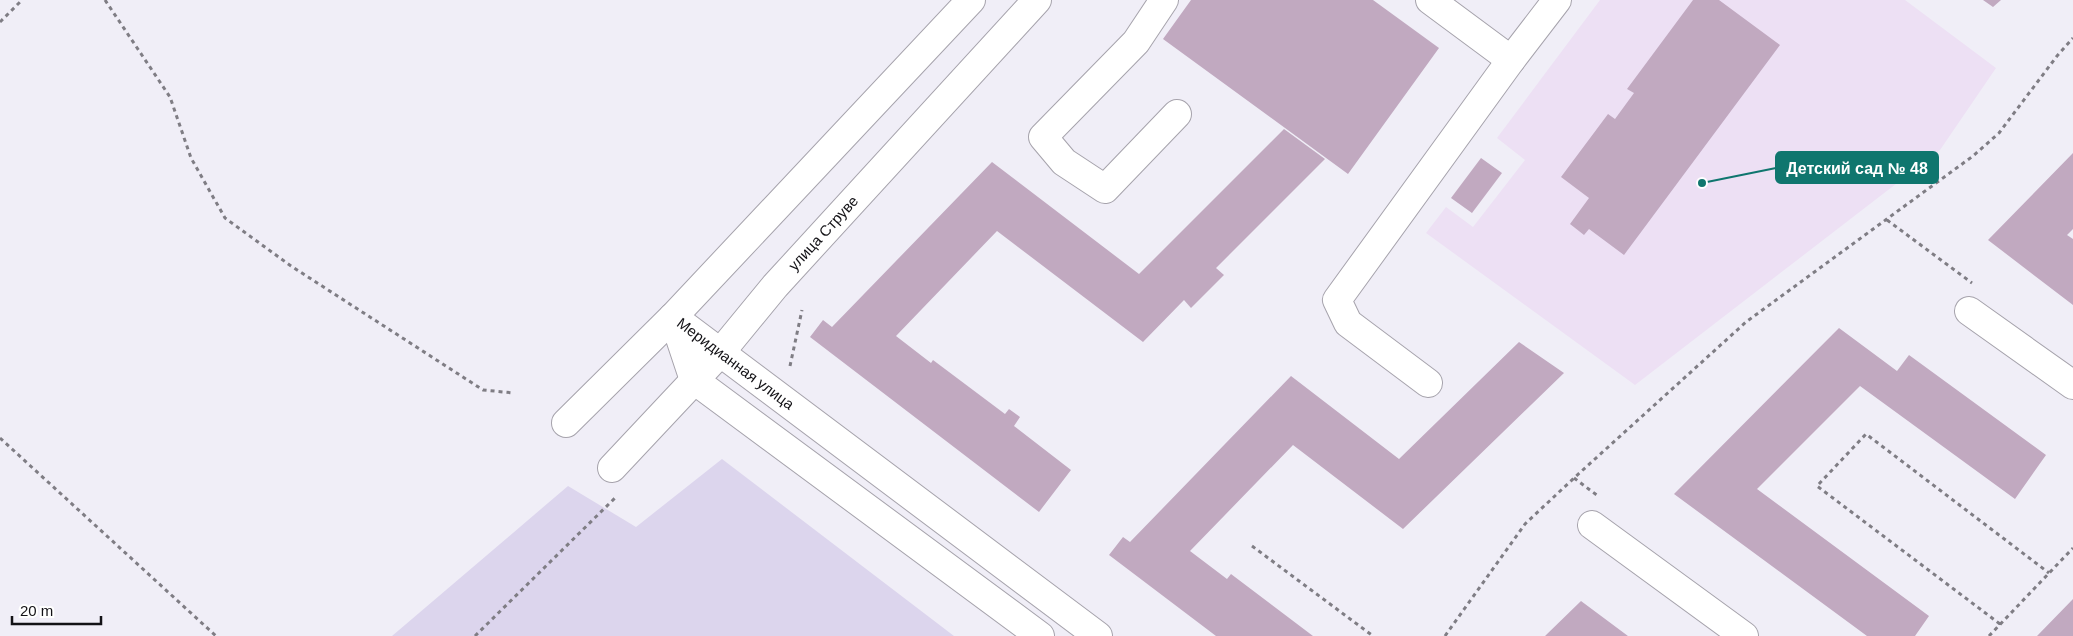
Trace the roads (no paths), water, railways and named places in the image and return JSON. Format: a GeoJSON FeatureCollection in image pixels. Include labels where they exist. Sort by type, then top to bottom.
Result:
{"type":"FeatureCollection","features":[{"type":"Feature","properties":{"kind":"street"},"geometry":{"type":"LineString","coordinates":[[566,423],[673,317],[971,0]]}},
{"type":"Feature","properties":{"kind":"street","name":"улица Струве"},"geometry":{"type":"LineString","coordinates":[[616,480],[694,380],[720,353],[775,286],[1036,0]]}},
{"type":"Feature","properties":{"kind":"street"},"geometry":{"type":"LineString","coordinates":[[1164,0],[1136,42],[1043,138],[1064,162],[1106,189],[1177,114]]}},
{"type":"Feature","properties":{"kind":"street"},"geometry":{"type":"LineString","coordinates":[[1430,0],[1510,60]]}},
{"type":"Feature","properties":{"kind":"street"},"geometry":{"type":"LineString","coordinates":[[1428,384],[1348,323],[1337,300],[1510,60],[1557,0]]}},
{"type":"Feature","properties":{"kind":"street"},"geometry":{"type":"LineString","coordinates":[[1969,311],[2073,385]]}},
{"type":"Feature","properties":{"kind":"street","name":"Меридианная улица"},"geometry":{"type":"LineString","coordinates":[[673,317],[1098,636]]}},
{"type":"Feature","properties":{"kind":"street","name":"Меридианная улица"},"geometry":{"type":"LineString","coordinates":[[673,317],[694,380]]}},
{"type":"Feature","properties":{"kind":"street"},"geometry":{"type":"LineString","coordinates":[[694,380],[1040,636]]}},
{"type":"Feature","properties":{"kind":"street"},"geometry":{"type":"LineString","coordinates":[[1592,525],[1744,636]]}},
{"type":"Feature","properties":{"kind":"place","name":"Детский сад № 48"},"geometry":{"type":"Point","coordinates":[1702,183]}}]}
